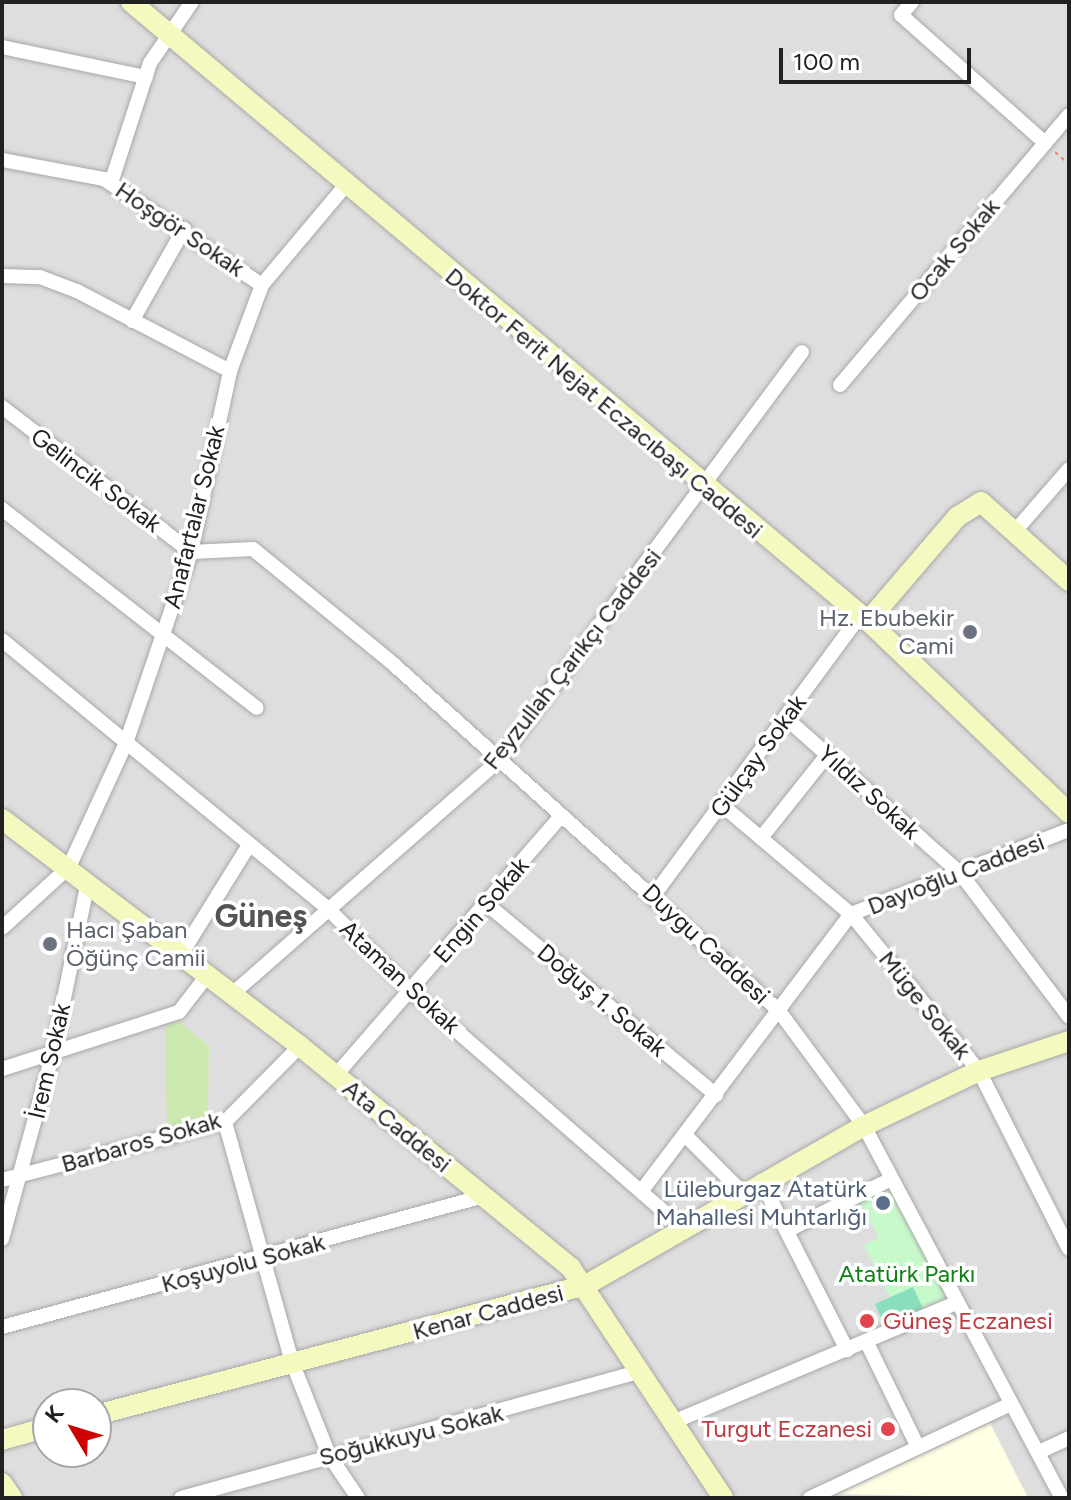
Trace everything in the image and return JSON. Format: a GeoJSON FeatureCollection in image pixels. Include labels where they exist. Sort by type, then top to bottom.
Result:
{"type":"FeatureCollection","features":[{"type":"Feature","properties":{"kind":"main road","name":"Doktor Ferit Nejat Eczacıbaşı Caddesi"},"geometry":{"type":"LineString","coordinates":[[131,2],[703,489],[864,618],[1069,813]]}},
{"type":"Feature","properties":{"kind":"main road","name":"Gülçay Sokak"},"geometry":{"type":"LineString","coordinates":[[864,618],[957,517],[981,502],[1015,531]]}},
{"type":"Feature","properties":{"kind":"main road"},"geometry":{"type":"LineString","coordinates":[[1015,531],[1069,581]]}},
{"type":"Feature","properties":{"kind":"main road","name":"Ata Caddesi"},"geometry":{"type":"LineString","coordinates":[[2,819],[69,867],[206,977],[300,1046],[586,1285],[723,1498]]}},
{"type":"Feature","properties":{"kind":"main road","name":"Kenar Caddesi"},"geometry":{"type":"LineString","coordinates":[[112,1411],[586,1285],[741,1191],[864,1126],[979,1071],[1069,1041]]}},
{"type":"Feature","properties":{"kind":"main road"},"geometry":{"type":"LineString","coordinates":[[2,1440],[32,1432]]}},
{"type":"Feature","properties":{"kind":"main road"},"geometry":{"type":"LineString","coordinates":[[2,1483],[12,1498]]}},
{"type":"Feature","properties":{"kind":"street"},"geometry":{"type":"LineString","coordinates":[[111,183],[146,77],[166,33],[192,2]]}},
{"type":"Feature","properties":{"kind":"street"},"geometry":{"type":"LineString","coordinates":[[912,2],[901,15],[1045,143]]}},
{"type":"Feature","properties":{"kind":"street"},"geometry":{"type":"LineString","coordinates":[[2,47],[146,77]]}},
{"type":"Feature","properties":{"kind":"street","name":"Ocak Sokak"},"geometry":{"type":"LineString","coordinates":[[840,385],[1069,115]]}},
{"type":"Feature","properties":{"kind":"street","name":"Hoşgör Sokak"},"geometry":{"type":"LineString","coordinates":[[2,160],[111,183],[184,229],[262,285]]}},
{"type":"Feature","properties":{"kind":"street","name":"Anafartalar Sokak"},"geometry":{"type":"LineString","coordinates":[[69,867],[126,743],[191,552],[230,371],[262,285],[346,185]]}},
{"type":"Feature","properties":{"kind":"street"},"geometry":{"type":"LineString","coordinates":[[132,321],[184,229]]}},
{"type":"Feature","properties":{"kind":"street"},"geometry":{"type":"LineString","coordinates":[[2,276],[40,277],[230,371]]}},
{"type":"Feature","properties":{"kind":"street","name":"Feyzullah Çarıkçı Caddesi"},"geometry":{"type":"LineString","coordinates":[[231,995],[326,907],[499,760],[802,352]]}},
{"type":"Feature","properties":{"kind":"street","name":"Gelincik Sokak"},"geometry":{"type":"LineString","coordinates":[[2,407],[191,552]]}},
{"type":"Feature","properties":{"kind":"street"},"geometry":{"type":"LineString","coordinates":[[1015,531],[1069,469]]}},
{"type":"Feature","properties":{"kind":"street"},"geometry":{"type":"LineString","coordinates":[[2,509],[161,639],[257,708]]}},
{"type":"Feature","properties":{"kind":"street","name":"Duygu Caddesi"},"geometry":{"type":"LineString","coordinates":[[191,552],[253,549],[654,895],[779,1011],[864,1126],[1061,1497]]}},
{"type":"Feature","properties":{"kind":"street","name":"Gülçay Sokak"},"geometry":{"type":"LineString","coordinates":[[654,895],[864,618]]}},
{"type":"Feature","properties":{"kind":"street","name":"Ataman Sokak"},"geometry":{"type":"LineString","coordinates":[[2,640],[326,907],[411,991],[643,1189],[682,1227]]}},
{"type":"Feature","properties":{"kind":"street","name":"Yıldız Sokak"},"geometry":{"type":"LineString","coordinates":[[787,719],[961,874],[1069,1017]]}},
{"type":"Feature","properties":{"kind":"street"},"geometry":{"type":"LineString","coordinates":[[761,838],[827,755]]}},
{"type":"Feature","properties":{"kind":"street","name":"Müge Sokak"},"geometry":{"type":"LineString","coordinates":[[723,806],[851,914],[979,1071],[1069,1249]]}},
{"type":"Feature","properties":{"kind":"street","name":"Engin Sokak"},"geometry":{"type":"LineString","coordinates":[[336,1075],[488,905],[561,816]]}},
{"type":"Feature","properties":{"kind":"street","name":"Dayıoğlu Caddesi"},"geometry":{"type":"LineString","coordinates":[[643,1189],[851,914],[1069,830]]}},
{"type":"Feature","properties":{"kind":"street"},"geometry":{"type":"LineString","coordinates":[[180,956],[249,845]]}},
{"type":"Feature","properties":{"kind":"street"},"geometry":{"type":"LineString","coordinates":[[2,928],[69,867]]}},
{"type":"Feature","properties":{"kind":"street","name":"İrem Sokak"},"geometry":{"type":"LineString","coordinates":[[2,1239],[53,1052],[88,882]]}},
{"type":"Feature","properties":{"kind":"street","name":"Doğuş 1. Sokak"},"geometry":{"type":"LineString","coordinates":[[488,905],[716,1095]]}},
{"type":"Feature","properties":{"kind":"street"},"geometry":{"type":"LineString","coordinates":[[2,1069],[179,1012],[206,977]]}},
{"type":"Feature","properties":{"kind":"street","name":"Barbaros Sokak"},"geometry":{"type":"LineString","coordinates":[[2,1180],[225,1122],[300,1046]]}},
{"type":"Feature","properties":{"kind":"street"},"geometry":{"type":"LineString","coordinates":[[225,1122],[292,1362],[329,1455],[358,1498]]}},
{"type":"Feature","properties":{"kind":"street"},"geometry":{"type":"LineString","coordinates":[[685,1135],[741,1191]]}},
{"type":"Feature","properties":{"kind":"street"},"geometry":{"type":"LineString","coordinates":[[788,1230],[891,1179]]}},
{"type":"Feature","properties":{"kind":"street"},"geometry":{"type":"LineString","coordinates":[[761,1181],[847,1350]]}},
{"type":"Feature","properties":{"kind":"street","name":"Koşuyolu Sokak"},"geometry":{"type":"LineString","coordinates":[[2,1327],[261,1259],[483,1196]]}},
{"type":"Feature","properties":{"kind":"street"},"geometry":{"type":"LineString","coordinates":[[673,1422],[956,1303]]}},
{"type":"Feature","properties":{"kind":"street"},"geometry":{"type":"LineString","coordinates":[[867,1343],[918,1447]]}},
{"type":"Feature","properties":{"kind":"street","name":"Soğukkuyu Sokak"},"geometry":{"type":"LineString","coordinates":[[181,1498],[329,1455],[381,1447],[641,1371]]}},
{"type":"Feature","properties":{"kind":"street"},"geometry":{"type":"LineString","coordinates":[[810,1498],[1011,1404]]}},
{"type":"Feature","properties":{"kind":"street"},"geometry":{"type":"LineString","coordinates":[[1039,1452],[1069,1438]]}},
{"type":"Feature","properties":{"kind":"path"},"geometry":{"type":"LineString","coordinates":[[1045,143],[1069,164]]}},
{"type":"Feature","properties":{"kind":"shaded area"},"geometry":{"type":"Polygon","coordinates":[[[2,2],[1069,2],[1069,1498],[2,1498],[2,2]]]}},
{"type":"Feature","properties":{"kind":"shaded area"},"geometry":{"type":"Polygon","coordinates":[[[990,1423],[1028,1498],[838,1494],[990,1423]]]}},
{"type":"Feature","properties":{"kind":"green space"},"geometry":{"type":"Polygon","coordinates":[[[180,1022],[209,1046],[208,1115],[167,1127],[165,1026],[180,1022]]]}},
{"type":"Feature","properties":{"kind":"green space","name":"Atatürk Parkı"},"geometry":{"type":"Polygon","coordinates":[[[890,1187],[950,1302],[902,1321],[864,1245],[879,1238],[860,1203],[890,1187]]]}},
{"type":"Feature","properties":{"kind":"green space"},"geometry":{"type":"Polygon","coordinates":[[[913,1287],[923,1308],[884,1325],[875,1304],[913,1287]]]}},
{"type":"Feature","properties":{"kind":"place","name":"Hz. Ebubekir Cami"},"geometry":{"type":"Point","coordinates":[970,632]}},
{"type":"Feature","properties":{"kind":"place","name":"Hacı Şaban Öğünç Camii"},"geometry":{"type":"Point","coordinates":[50,944]}},
{"type":"Feature","properties":{"kind":"place","name":"Lüleburgaz Atatürk Mahallesi Muhtarlığı"},"geometry":{"type":"Point","coordinates":[883,1203]}},
{"type":"Feature","properties":{"kind":"place","name":"Güneş Eczanesi"},"geometry":{"type":"Point","coordinates":[867,1321]}},
{"type":"Feature","properties":{"kind":"place","name":"Turgut Eczanesi"},"geometry":{"type":"Point","coordinates":[888,1429]}},
{"type":"Feature","properties":{"kind":"district","name":"Güneş"},"geometry":{"type":"Point","coordinates":[261,916]}}]}
